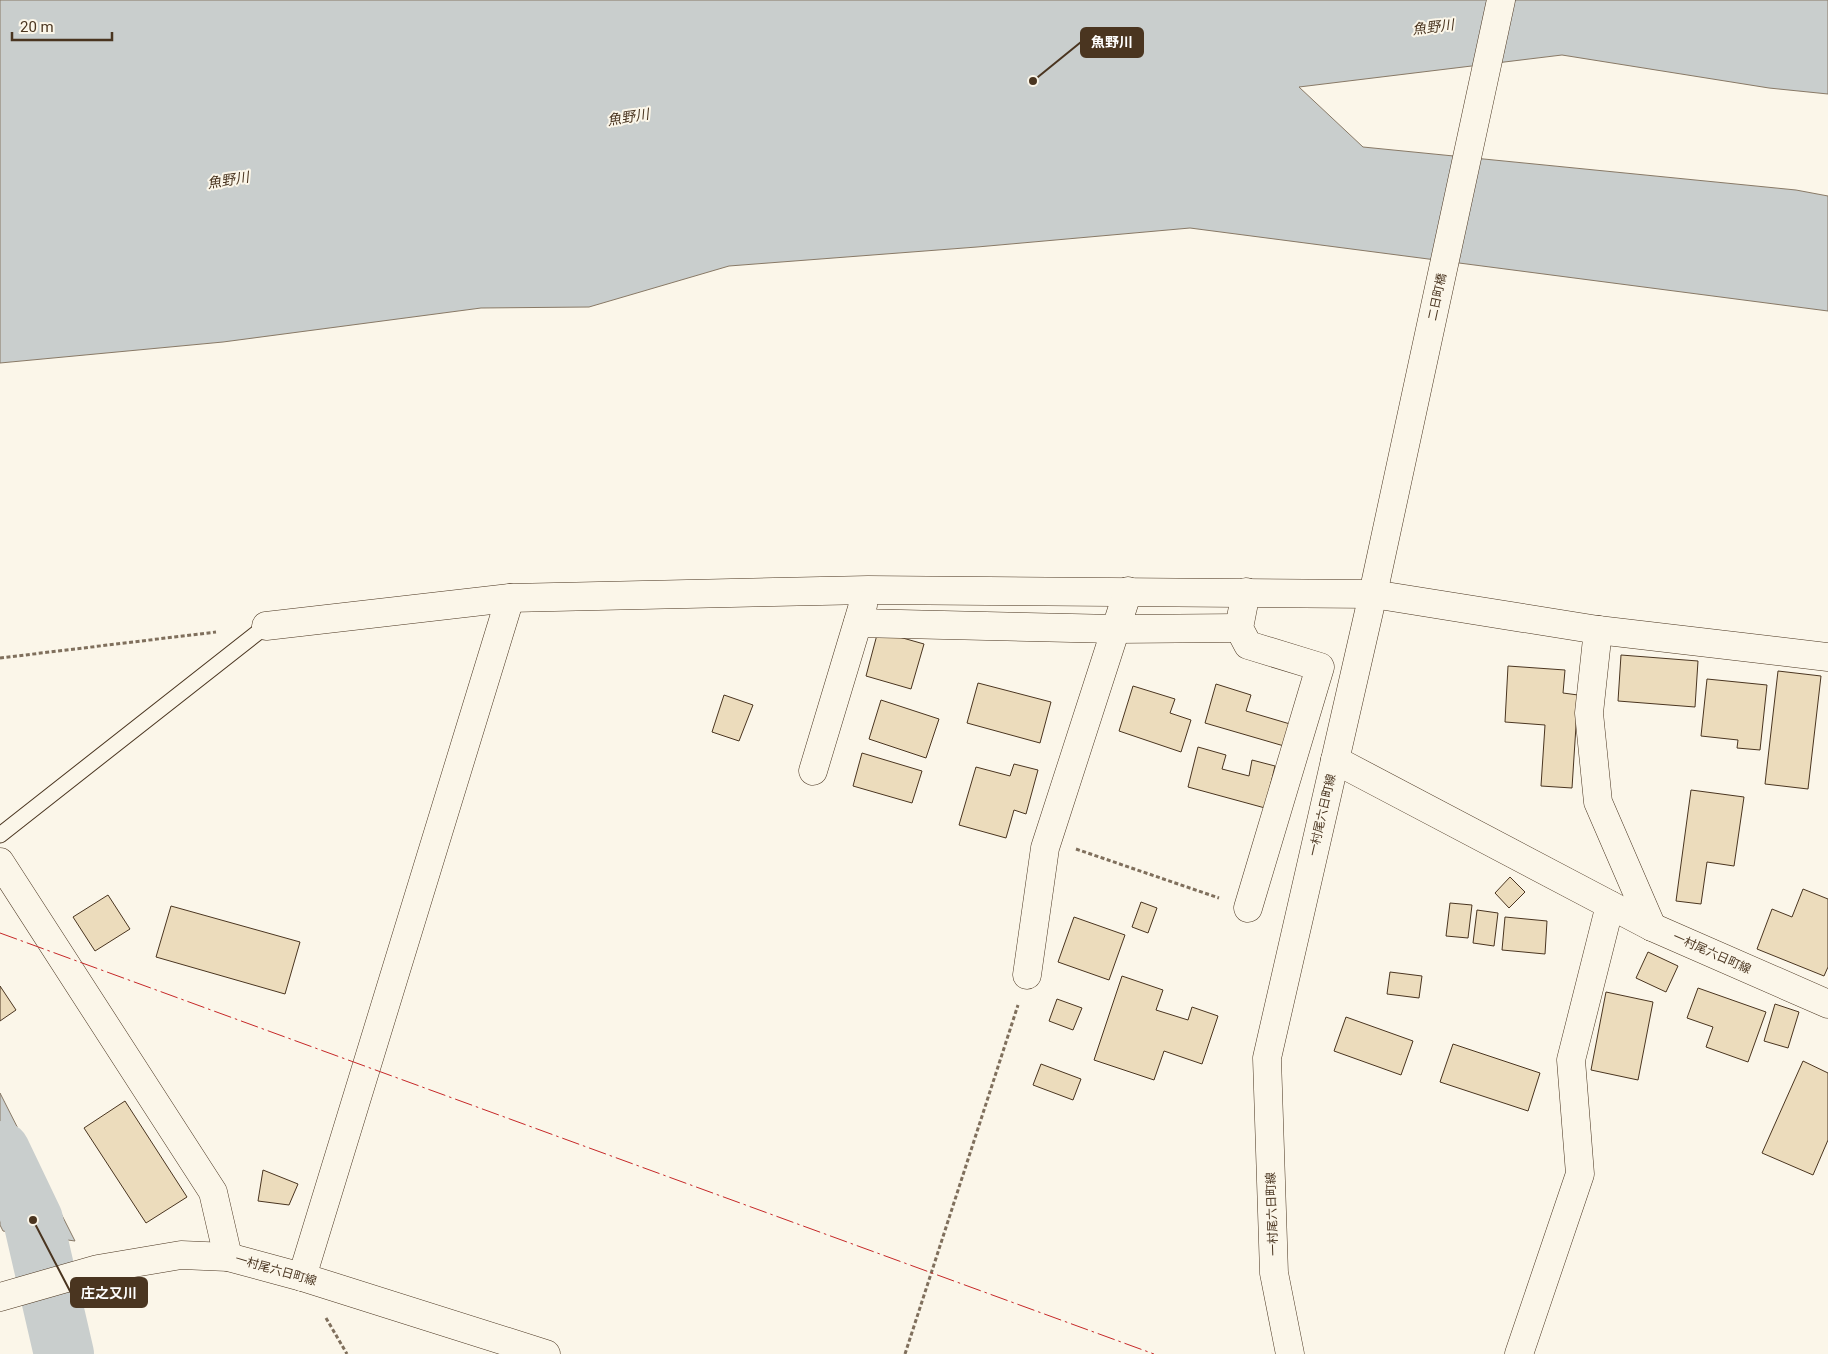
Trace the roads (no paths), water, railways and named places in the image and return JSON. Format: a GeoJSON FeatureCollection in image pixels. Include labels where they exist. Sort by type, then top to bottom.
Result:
{"type":"FeatureCollection","features":[{"type":"Feature","properties":{"kind":"street","name":"二日町橋"},"geometry":{"type":"LineString","coordinates":[[1335,760],[1373,594],[1501,0]]}},
{"type":"Feature","properties":{"kind":"street"},"geometry":{"type":"LineString","coordinates":[[813,771],[868,590]]}},
{"type":"Feature","properties":{"kind":"street"},"geometry":{"type":"LineString","coordinates":[[266,626],[510,598],[868,590],[1373,594],[1598,630],[1828,657]]}},
{"type":"Feature","properties":{"kind":"street"},"geometry":{"type":"LineString","coordinates":[[1027,976],[1045,848],[1128,591]]}},
{"type":"Feature","properties":{"kind":"street"},"geometry":{"type":"LineString","coordinates":[[1246,592],[1239,628],[1248,645],[1320,667],[1248,908]]}},
{"type":"Feature","properties":{"kind":"street"},"geometry":{"type":"LineString","coordinates":[[302,1277],[510,598]]}},
{"type":"Feature","properties":{"kind":"street"},"geometry":{"type":"LineString","coordinates":[[858,622],[1116,629],[1239,628]]}},
{"type":"Feature","properties":{"kind":"street"},"geometry":{"type":"LineString","coordinates":[[1598,630],[1589,713],[1598,802],[1652,927]]}},
{"type":"Feature","properties":{"kind":"street","name":"一村尾六日町線"},"geometry":{"type":"LineString","coordinates":[[1290,1354],[1274,1273],[1266,1058],[1335,760],[1652,927],[1828,1004]]}},
{"type":"Feature","properties":{"kind":"street"},"geometry":{"type":"LineString","coordinates":[[0,862],[213,1192],[228,1257]]}},
{"type":"Feature","properties":{"kind":"street"},"geometry":{"type":"LineString","coordinates":[[1519,1354],[1580,1174],[1571,1060],[1610,905]]}},
{"type":"Feature","properties":{"kind":"street","name":"一村尾六日町線"},"geometry":{"type":"LineString","coordinates":[[0,1297],[98,1269],[181,1255],[228,1257],[302,1277],[546,1354]]}},
{"type":"Feature","properties":{"kind":"lane"},"geometry":{"type":"LineString","coordinates":[[0,835],[266,626]]}},
{"type":"Feature","properties":{"kind":"water"},"geometry":{"type":"Polygon","coordinates":[[[0,0],[1828,0],[1828,94],[1769,88],[1562,55],[1299,87],[1363,147],[1796,190],[1828,196],[1828,311],[1190,228],[729,266],[589,307],[481,308],[223,342],[0,363],[0,0]]]}},
{"type":"Feature","properties":{"kind":"water"},"geometry":{"type":"Polygon","coordinates":[[[0,1093],[75,1241],[3,1231],[0,1225],[0,1093]]]}},
{"type":"Feature","properties":{"kind":"waterway"},"geometry":{"type":"LineString","coordinates":[[0,1151],[33,1220],[64,1354]]}},
{"type":"Feature","properties":{"kind":"place","name":"魚野川"},"geometry":{"type":"Point","coordinates":[1033,81]}},
{"type":"Feature","properties":{"kind":"place","name":"庄之又川"},"geometry":{"type":"Point","coordinates":[33,1220]}}]}
